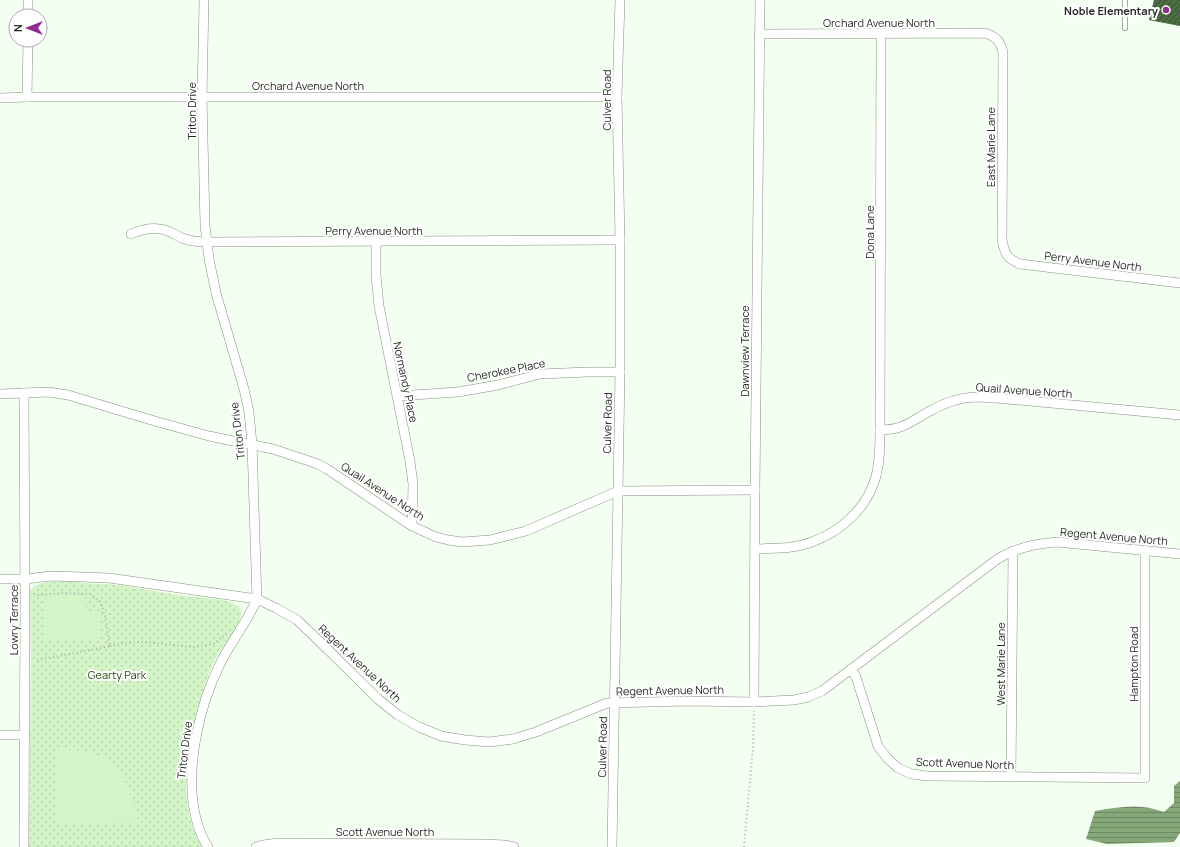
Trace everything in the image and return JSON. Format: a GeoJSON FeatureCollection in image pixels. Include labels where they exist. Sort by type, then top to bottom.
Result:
{"type":"FeatureCollection","features":[{"type":"Feature","properties":{"kind":"street","name":"Triton Drive"},"geometry":{"type":"LineString","coordinates":[[204,0],[202,96],[204,191],[207,242],[216,293],[244,389],[249,412],[252,444],[257,599],[255,605],[221,662],[209,687],[195,741],[192,764],[193,801],[197,822],[208,847]]}},
{"type":"Feature","properties":{"kind":"street","name":"Culver Road"},"geometry":{"type":"LineString","coordinates":[[612,847],[620,372],[620,240],[617,97],[620,0]]}},
{"type":"Feature","properties":{"kind":"street","name":"Dawnview Terrace"},"geometry":{"type":"LineString","coordinates":[[754,706],[760,0]]}},
{"type":"Feature","properties":{"kind":"street","name":"Orchard Avenue North"},"geometry":{"type":"LineString","coordinates":[[759,34],[985,33],[997,39]]}},
{"type":"Feature","properties":{"kind":"street","name":"Dona Lane"},"geometry":{"type":"LineString","coordinates":[[880,430],[881,34]]}},
{"type":"Feature","properties":{"kind":"street","name":"East Marie Lane"},"geometry":{"type":"LineString","coordinates":[[997,39],[1002,46],[1003,53],[1002,240],[1006,255]]}},
{"type":"Feature","properties":{"kind":"street"},"geometry":{"type":"LineString","coordinates":[[27,97],[28,48]]}},
{"type":"Feature","properties":{"kind":"street","name":"Orchard Avenue North"},"geometry":{"type":"LineString","coordinates":[[0,98],[202,96],[617,97]]}},
{"type":"Feature","properties":{"kind":"street","name":"Perry Avenue North"},"geometry":{"type":"LineString","coordinates":[[131,234],[141,230],[155,228],[167,231],[180,238],[207,242],[620,240]]}},
{"type":"Feature","properties":{"kind":"street","name":"Normandy Place"},"geometry":{"type":"LineString","coordinates":[[376,242],[376,275],[379,306],[398,396],[414,484],[412,526]]}},
{"type":"Feature","properties":{"kind":"street","name":"Perry Avenue North"},"geometry":{"type":"LineString","coordinates":[[1006,255],[1020,264],[1180,283]]}},
{"type":"Feature","properties":{"kind":"street","name":"Cherokee Place"},"geometry":{"type":"LineString","coordinates":[[398,396],[458,392],[491,386],[540,374],[620,372]]}},
{"type":"Feature","properties":{"kind":"street","name":"Quail Avenue North"},"geometry":{"type":"LineString","coordinates":[[0,394],[48,392],[68,395],[209,436],[252,444],[287,453],[318,464],[327,469],[412,526],[436,537],[462,542],[490,540],[526,531],[618,491],[755,490]]}},
{"type":"Feature","properties":{"kind":"street","name":"Lowry Terrace"},"geometry":{"type":"LineString","coordinates":[[24,393],[24,847]]}},
{"type":"Feature","properties":{"kind":"street","name":"Quail Avenue North"},"geometry":{"type":"LineString","coordinates":[[880,430],[890,430],[902,427],[932,410],[953,402],[974,397],[1180,415]]}},
{"type":"Feature","properties":{"kind":"street"},"geometry":{"type":"LineString","coordinates":[[755,549],[783,548],[812,542],[849,520],[863,504],[876,477],[880,456],[880,430]]}},
{"type":"Feature","properties":{"kind":"street","name":"Regent Avenue North"},"geometry":{"type":"LineString","coordinates":[[0,579],[25,579],[52,576],[109,578],[257,599],[296,620],[378,699],[393,711],[419,727],[441,736],[489,742],[513,739],[536,732],[606,703],[754,706],[808,697],[822,690],[851,669],[999,558],[1013,551],[1037,543],[1057,542],[1180,554]]}},
{"type":"Feature","properties":{"kind":"street","name":"West Marie Lane"},"geometry":{"type":"LineString","coordinates":[[1011,777],[1013,551]]}},
{"type":"Feature","properties":{"kind":"street","name":"Hampton Road"},"geometry":{"type":"LineString","coordinates":[[1145,551],[1145,778]]}},
{"type":"Feature","properties":{"kind":"street","name":"Scott Avenue North"},"geometry":{"type":"LineString","coordinates":[[851,669],[856,677],[878,746],[887,758],[898,768],[912,774],[927,776],[1145,778]]}},
{"type":"Feature","properties":{"kind":"street"},"geometry":{"type":"LineString","coordinates":[[0,735],[25,735]]}},
{"type":"Feature","properties":{"kind":"street","name":"Scott Avenue North"},"geometry":{"type":"LineString","coordinates":[[256,847],[279,843],[505,845],[514,847]]}},
{"type":"Feature","properties":{"kind":"lane"},"geometry":{"type":"LineString","coordinates":[[1125,28],[1126,0]]}},
{"type":"Feature","properties":{"kind":"path"},"geometry":{"type":"LineString","coordinates":[[32,592],[36,595],[65,593],[90,594],[100,601],[105,616],[110,646]]}},
{"type":"Feature","properties":{"kind":"path"},"geometry":{"type":"LineString","coordinates":[[25,663],[124,642],[144,642],[194,647],[213,644],[228,631]]}},
{"type":"Feature","properties":{"kind":"path"},"geometry":{"type":"LineString","coordinates":[[744,847],[754,748],[754,706]]}},
{"type":"Feature","properties":{"kind":"green space","name":"Gearty Park"},"geometry":{"type":"Polygon","coordinates":[[[69,581],[117,585],[226,601],[232,603],[240,609],[240,619],[234,631],[218,654],[208,675],[195,718],[188,750],[186,782],[189,813],[191,822],[202,847],[29,847],[31,662],[30,591],[33,587],[42,583],[69,581]]]}},
{"type":"Feature","properties":{"kind":"green space"},"geometry":{"type":"Polygon","coordinates":[[[46,596],[86,597],[86,612],[45,611],[46,596]]]}},
{"type":"Feature","properties":{"kind":"green space"},"geometry":{"type":"Polygon","coordinates":[[[44,612],[100,613],[100,640],[44,639],[44,612]]]}},
{"type":"Feature","properties":{"kind":"green space"},"geometry":{"type":"Polygon","coordinates":[[[57,748],[86,751],[112,761],[128,786],[139,822],[63,824],[55,819],[57,748]]]}},
{"type":"Feature","properties":{"kind":"shaded area"},"geometry":{"type":"Polygon","coordinates":[[[1180,781],[1180,833],[1174,842],[1107,844],[1086,839],[1095,811],[1121,807],[1146,807],[1164,812],[1174,803],[1174,786],[1180,781]]]}},
{"type":"Feature","properties":{"kind":"building","name":"Noble Elementary"},"geometry":{"type":"Polygon","coordinates":[[[1154,0],[1180,0],[1180,26],[1149,20],[1154,0]]]}},
{"type":"Feature","properties":{"kind":"place","name":"Noble Elementary"},"geometry":{"type":"Point","coordinates":[1166,10]}}]}
